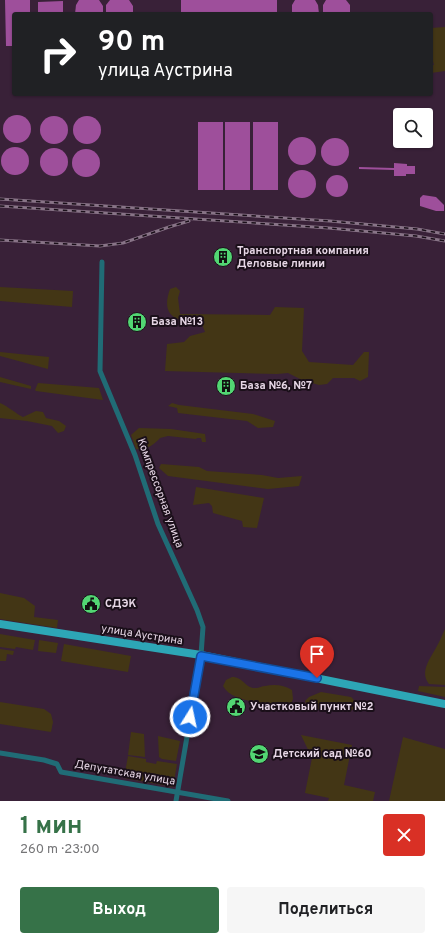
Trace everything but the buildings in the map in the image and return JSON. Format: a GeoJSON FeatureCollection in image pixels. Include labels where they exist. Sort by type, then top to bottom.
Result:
{"type":"FeatureCollection","features":[{"type":"Feature","properties":{"kind":"main road","name":"улица Аустрина"},"geometry":{"type":"LineString","coordinates":[[0,624],[201,656],[445,704]]}},
{"type":"Feature","properties":{"kind":"street","name":"Компрессорная улица"},"geometry":{"type":"LineString","coordinates":[[102,262],[100,371],[135,455],[158,524],[197,610],[203,627],[201,656],[176,801]]}},
{"type":"Feature","properties":{"kind":"street","name":"Депутатская улица"},"geometry":{"type":"LineString","coordinates":[[0,753],[57,764],[61,772],[228,801]]}},
{"type":"Feature","properties":{"kind":"shaded area"},"geometry":{"type":"Polygon","coordinates":[[[5,0],[30,0],[30,12],[12,12],[12,46],[6,46],[5,0]]]}},
{"type":"Feature","properties":{"kind":"shaded area"},"geometry":{"type":"Polygon","coordinates":[[[79,0],[99,0],[103,6],[103,12],[75,12],[76,5],[79,0]]]}},
{"type":"Feature","properties":{"kind":"shaded area"},"geometry":{"type":"Polygon","coordinates":[[[110,0],[129,0],[133,6],[133,12],[106,12],[106,5],[110,0]]]}},
{"type":"Feature","properties":{"kind":"shaded area"},"geometry":{"type":"Polygon","coordinates":[[[181,0],[277,0],[277,12],[181,12],[181,0]]]}},
{"type":"Feature","properties":{"kind":"shaded area"},"geometry":{"type":"Polygon","coordinates":[[[295,0],[315,0],[318,5],[319,12],[292,12],[292,5],[295,0]]]}},
{"type":"Feature","properties":{"kind":"shaded area"},"geometry":{"type":"Polygon","coordinates":[[[326,0],[346,0],[350,5],[350,12],[323,12],[323,5],[326,0]]]}},
{"type":"Feature","properties":{"kind":"shaded area"},"geometry":{"type":"Polygon","coordinates":[[[63,1],[63,12],[38,12],[38,2],[63,1]]]}},
{"type":"Feature","properties":{"kind":"shaded area"},"geometry":{"type":"Polygon","coordinates":[[[445,27],[445,71],[433,73],[434,65],[433,28],[445,27]]]}},
{"type":"Feature","properties":{"kind":"shaded area"},"geometry":{"type":"Polygon","coordinates":[[[17,115],[27,119],[31,129],[27,139],[17,143],[7,139],[3,129],[7,119],[17,115]]]}},
{"type":"Feature","properties":{"kind":"shaded area"},"geometry":{"type":"Polygon","coordinates":[[[54,116],[64,120],[68,130],[64,140],[54,144],[44,140],[40,130],[44,120],[54,116]]]}},
{"type":"Feature","properties":{"kind":"shaded area"},"geometry":{"type":"Polygon","coordinates":[[[87,116],[97,120],[101,130],[97,140],[87,144],[77,140],[73,130],[77,120],[87,116]]]}},
{"type":"Feature","properties":{"kind":"shaded area"},"geometry":{"type":"Polygon","coordinates":[[[198,122],[223,122],[223,190],[198,190],[198,122]]]}},
{"type":"Feature","properties":{"kind":"shaded area"},"geometry":{"type":"Polygon","coordinates":[[[225,122],[250,122],[250,190],[225,190],[225,122]]]}},
{"type":"Feature","properties":{"kind":"shaded area"},"geometry":{"type":"Polygon","coordinates":[[[253,122],[278,122],[278,190],[253,190],[253,122]]]}},
{"type":"Feature","properties":{"kind":"shaded area"},"geometry":{"type":"Polygon","coordinates":[[[302,137],[312,141],[316,151],[312,161],[302,165],[292,161],[288,151],[292,141],[302,137]]]}},
{"type":"Feature","properties":{"kind":"shaded area"},"geometry":{"type":"Polygon","coordinates":[[[335,138],[345,142],[349,152],[345,162],[335,166],[325,162],[321,152],[325,142],[335,138]]]}},
{"type":"Feature","properties":{"kind":"shaded area"},"geometry":{"type":"Polygon","coordinates":[[[15,147],[25,151],[29,161],[25,171],[15,175],[5,171],[1,161],[5,151],[15,147]]]}},
{"type":"Feature","properties":{"kind":"shaded area"},"geometry":{"type":"Polygon","coordinates":[[[54,148],[64,152],[68,162],[64,172],[54,176],[44,172],[40,162],[44,152],[54,148]]]}},
{"type":"Feature","properties":{"kind":"shaded area"},"geometry":{"type":"Polygon","coordinates":[[[86,149],[96,153],[100,163],[96,173],[86,177],[76,173],[72,163],[76,153],[86,149]]]}},
{"type":"Feature","properties":{"kind":"shaded area"},"geometry":{"type":"Polygon","coordinates":[[[394,163],[415,166],[415,174],[394,176],[394,170],[359,169],[359,167],[394,168],[394,163]]]}},
{"type":"Feature","properties":{"kind":"shaded area"},"geometry":{"type":"Polygon","coordinates":[[[302,170],[312,174],[316,184],[312,194],[302,198],[292,194],[288,184],[292,174],[302,170]]]}},
{"type":"Feature","properties":{"kind":"shaded area"},"geometry":{"type":"Polygon","coordinates":[[[333,175],[341,175],[348,182],[348,190],[341,197],[333,197],[326,190],[326,182],[333,175]]]}},
{"type":"Feature","properties":{"kind":"shaded area"},"geometry":{"type":"Polygon","coordinates":[[[423,195],[436,197],[444,205],[444,211],[436,211],[420,206],[420,198],[423,195]]]}},
{"type":"Feature","properties":{"kind":"shaded area"},"geometry":{"type":"Polygon","coordinates":[[[0,287],[73,291],[72,307],[0,301],[0,287]]]}},
{"type":"Feature","properties":{"kind":"shaded area"},"geometry":{"type":"Polygon","coordinates":[[[176,287],[180,291],[178,298],[180,314],[270,315],[275,307],[304,308],[302,351],[309,362],[353,365],[364,352],[369,352],[368,377],[360,381],[354,378],[333,378],[327,384],[319,385],[302,380],[288,373],[165,371],[167,344],[184,342],[190,336],[205,332],[201,322],[178,319],[169,312],[167,298],[170,289],[176,287]]]}},
{"type":"Feature","properties":{"kind":"shaded area"},"geometry":{"type":"Polygon","coordinates":[[[0,352],[49,357],[48,369],[0,356],[0,352]]]}},
{"type":"Feature","properties":{"kind":"shaded area"},"geometry":{"type":"Polygon","coordinates":[[[0,377],[31,386],[31,389],[0,382],[0,377]]]}},
{"type":"Feature","properties":{"kind":"shaded area"},"geometry":{"type":"Polygon","coordinates":[[[38,383],[99,388],[103,400],[36,391],[35,390],[38,383]]]}},
{"type":"Feature","properties":{"kind":"shaded area"},"geometry":{"type":"Polygon","coordinates":[[[0,403],[23,417],[36,411],[43,412],[46,418],[59,421],[66,426],[64,431],[58,433],[52,426],[0,418],[0,403]]]}},
{"type":"Feature","properties":{"kind":"shaded area"},"geometry":{"type":"Polygon","coordinates":[[[172,403],[253,414],[275,421],[273,427],[258,428],[247,421],[178,413],[177,408],[168,406],[172,403]]]}},
{"type":"Feature","properties":{"kind":"shaded area"},"geometry":{"type":"Polygon","coordinates":[[[139,428],[171,429],[205,434],[206,442],[202,442],[201,438],[196,439],[168,436],[160,438],[146,448],[136,449],[131,435],[139,428]]]}},
{"type":"Feature","properties":{"kind":"shaded area"},"geometry":{"type":"Polygon","coordinates":[[[161,464],[199,467],[207,471],[262,475],[278,478],[302,476],[299,486],[268,489],[168,476],[159,468],[161,464]]]}},
{"type":"Feature","properties":{"kind":"shaded area"},"geometry":{"type":"Polygon","coordinates":[[[196,487],[264,498],[257,528],[243,527],[242,521],[213,513],[212,506],[209,503],[193,505],[196,487]]]}},
{"type":"Feature","properties":{"kind":"shaded area"},"geometry":{"type":"Polygon","coordinates":[[[0,593],[24,598],[35,606],[34,617],[58,620],[57,628],[0,619],[0,593]]]}},
{"type":"Feature","properties":{"kind":"shaded area"},"geometry":{"type":"Polygon","coordinates":[[[445,629],[445,685],[429,684],[425,674],[427,665],[445,629]]]}},
{"type":"Feature","properties":{"kind":"shaded area"},"geometry":{"type":"Polygon","coordinates":[[[0,634],[35,640],[33,650],[16,647],[15,649],[0,647],[0,634]]]}},
{"type":"Feature","properties":{"kind":"shaded area"},"geometry":{"type":"Polygon","coordinates":[[[39,640],[58,643],[56,653],[38,651],[39,640]]]}},
{"type":"Feature","properties":{"kind":"shaded area"},"geometry":{"type":"Polygon","coordinates":[[[64,644],[131,656],[128,672],[61,661],[64,644]]]}},
{"type":"Feature","properties":{"kind":"shaded area"},"geometry":{"type":"Polygon","coordinates":[[[0,649],[14,651],[13,655],[7,654],[6,661],[0,661],[0,649]]]}},
{"type":"Feature","properties":{"kind":"shaded area"},"geometry":{"type":"Polygon","coordinates":[[[232,677],[239,679],[252,688],[276,685],[289,688],[292,690],[293,699],[291,704],[287,706],[252,702],[234,696],[223,686],[226,680],[232,677]]]}},
{"type":"Feature","properties":{"kind":"shaded area"},"geometry":{"type":"Polygon","coordinates":[[[419,686],[445,687],[445,697],[418,691],[419,686]]]}},
{"type":"Feature","properties":{"kind":"shaded area"},"geometry":{"type":"Polygon","coordinates":[[[321,692],[351,697],[355,705],[354,708],[350,712],[331,708],[316,709],[309,707],[305,701],[309,697],[321,692]]]}},
{"type":"Feature","properties":{"kind":"shaded area"},"geometry":{"type":"Polygon","coordinates":[[[0,702],[44,709],[51,714],[53,722],[51,732],[0,724],[0,702]]]}},
{"type":"Feature","properties":{"kind":"shaded area"},"geometry":{"type":"Polygon","coordinates":[[[131,732],[144,734],[145,757],[128,755],[131,732]]]}},
{"type":"Feature","properties":{"kind":"shaded area"},"geometry":{"type":"Polygon","coordinates":[[[301,735],[352,745],[344,785],[375,792],[373,801],[328,801],[329,798],[305,793],[312,758],[301,735]]]}},
{"type":"Feature","properties":{"kind":"shaded area"},"geometry":{"type":"Polygon","coordinates":[[[158,736],[180,741],[176,761],[162,759],[159,757],[158,736]]]}},
{"type":"Feature","properties":{"kind":"shaded area"},"geometry":{"type":"Polygon","coordinates":[[[403,737],[445,749],[445,801],[389,801],[403,737]]]}},
{"type":"Feature","properties":{"kind":"shaded area"},"geometry":{"type":"Polygon","coordinates":[[[128,756],[146,759],[146,762],[156,764],[157,761],[177,764],[173,787],[124,778],[128,756]]]}},
{"type":"Feature","properties":{"kind":"railway"},"geometry":{"type":"LineString","coordinates":[[0,199],[330,221],[417,229],[445,234]]}},
{"type":"Feature","properties":{"kind":"railway"},"geometry":{"type":"LineString","coordinates":[[0,206],[329,228],[416,236],[445,241]]}},
{"type":"Feature","properties":{"kind":"railway"},"geometry":{"type":"LineString","coordinates":[[0,240],[100,246],[123,243],[189,221]]}},
{"type":"Feature","properties":{"kind":"place","name":"Транспортная компания Деловые линии"},"geometry":{"type":"Point","coordinates":[223,257]}},
{"type":"Feature","properties":{"kind":"place","name":"База №13"},"geometry":{"type":"Point","coordinates":[137,322]}},
{"type":"Feature","properties":{"kind":"place","name":"База №6, №7"},"geometry":{"type":"Point","coordinates":[226,386]}},
{"type":"Feature","properties":{"kind":"place","name":"СДЭК"},"geometry":{"type":"Point","coordinates":[91,604]}},
{"type":"Feature","properties":{"kind":"place","name":"Участковый пункт №2"},"geometry":{"type":"Point","coordinates":[236,707]}},
{"type":"Feature","properties":{"kind":"place","name":"Детский сад №60"},"geometry":{"type":"Point","coordinates":[259,754]}},
{"type":"Feature","properties":{"kind":"route"},"geometry":{"type":"LineString","coordinates":[[190,717],[201,656],[317,678]]}}]}
